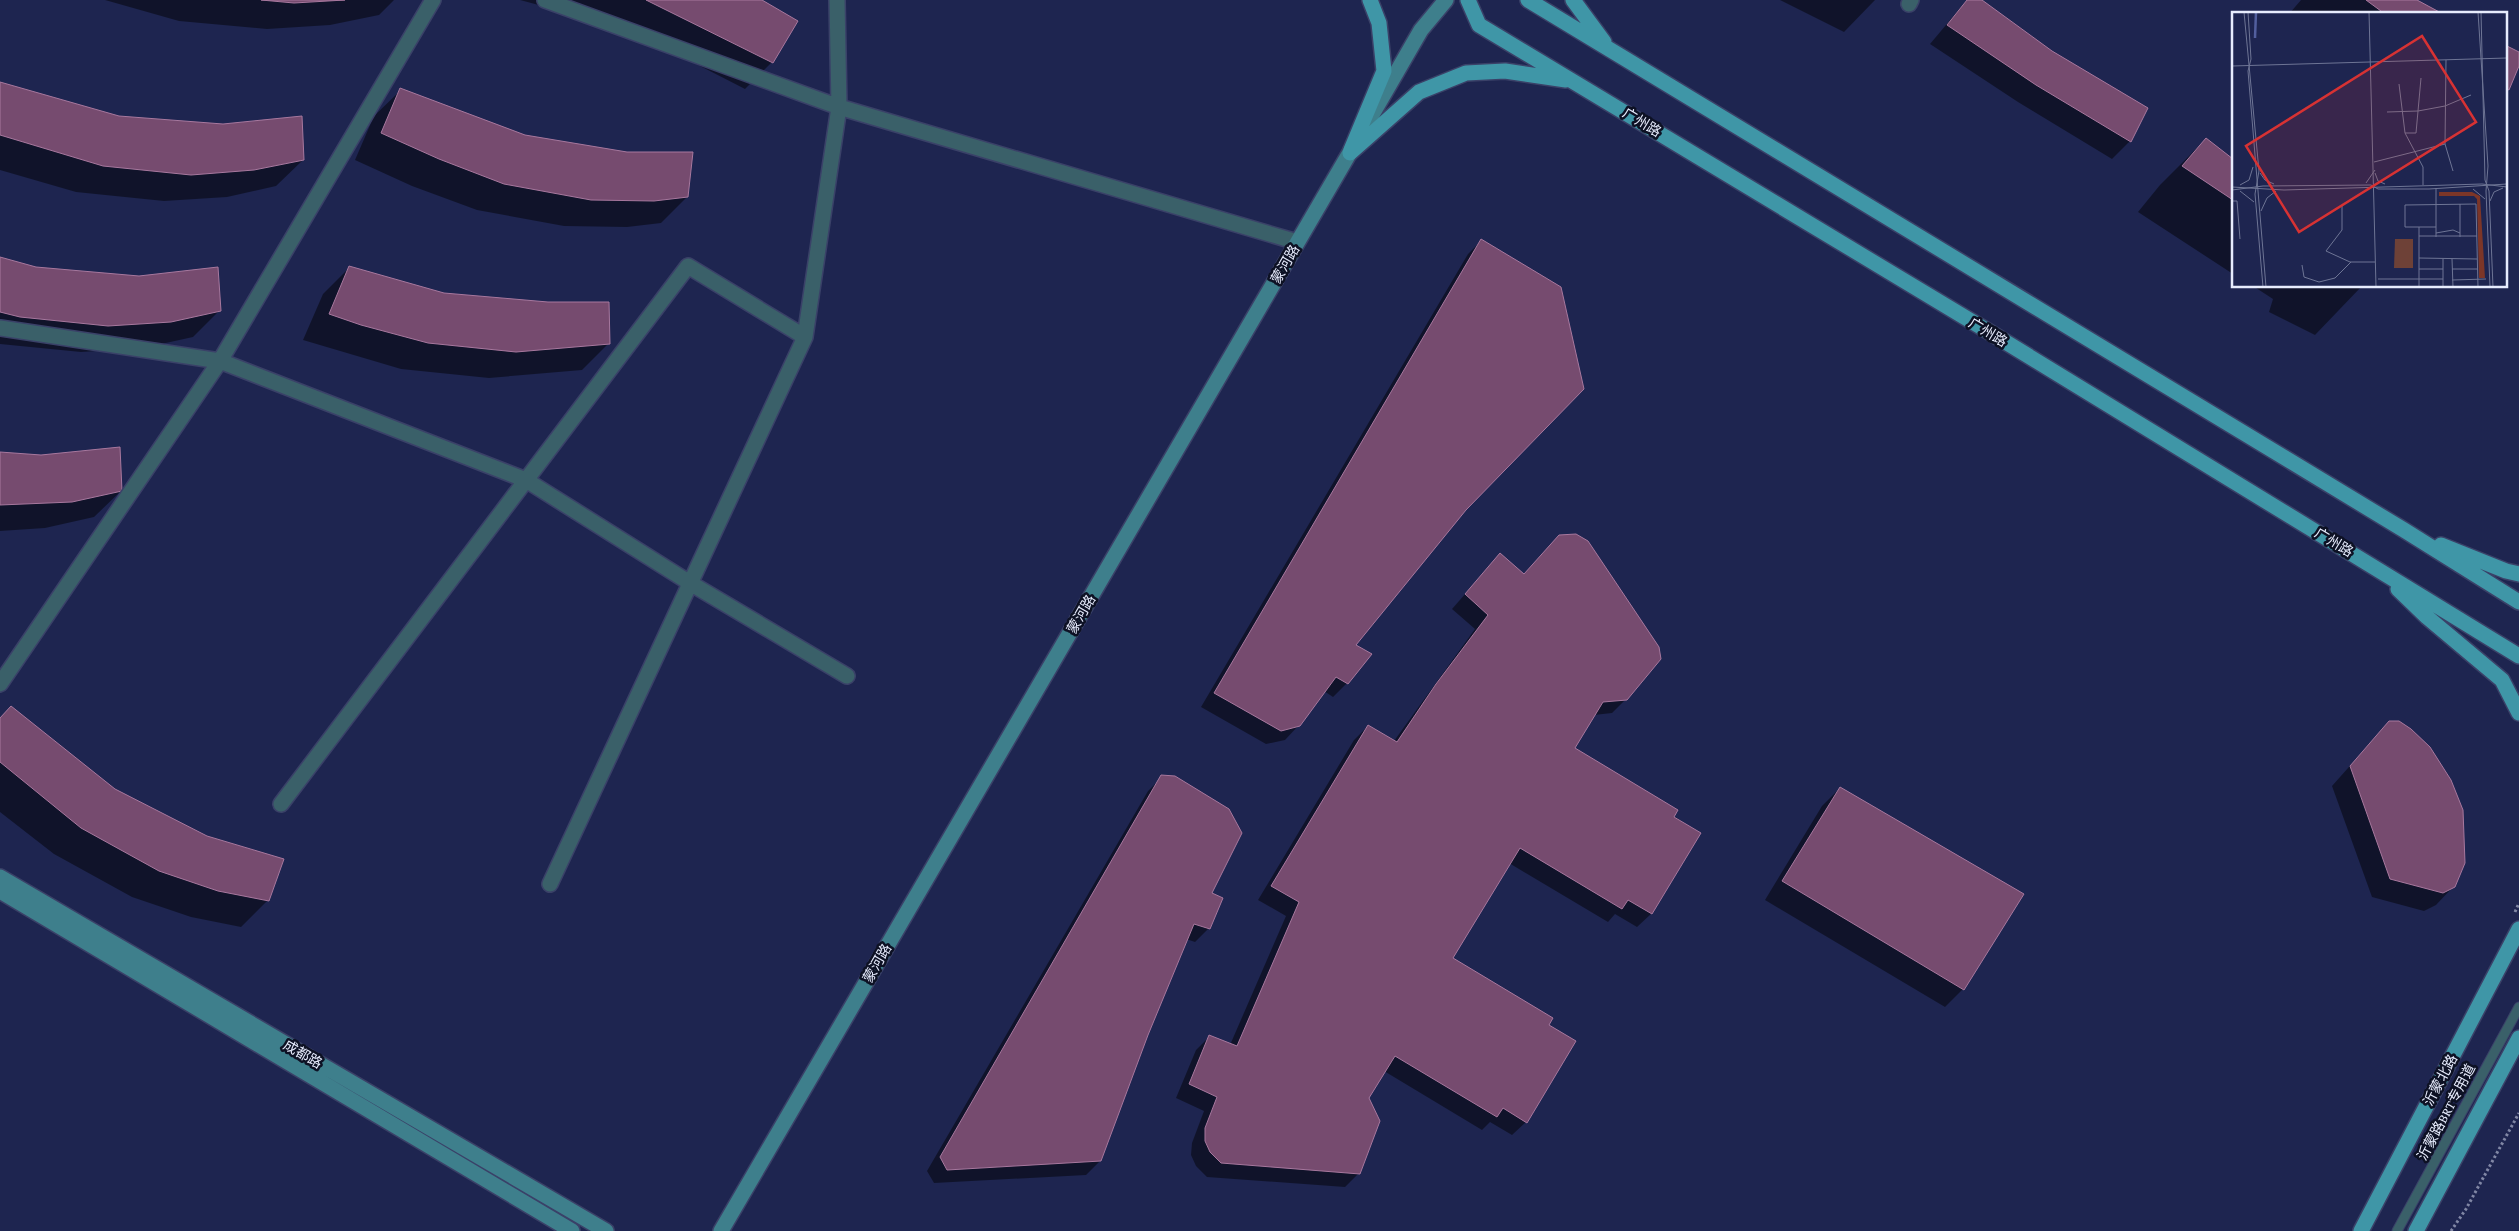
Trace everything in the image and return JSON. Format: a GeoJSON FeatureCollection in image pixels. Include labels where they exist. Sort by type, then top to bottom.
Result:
{"type":"FeatureCollection","features":[{"type":"Feature","properties":{"kind":"main road"},"geometry":{"type":"LineString","coordinates":[[1350,153],[1384,71],[1379,23],[1370,0]]}},
{"type":"Feature","properties":{"kind":"main road","name":"广州路"},"geometry":{"type":"LineString","coordinates":[[1468,0],[1479,25],[2519,656]]}},
{"type":"Feature","properties":{"kind":"main road"},"geometry":{"type":"LineString","coordinates":[[1528,0],[2404,530],[2519,602]]}},
{"type":"Feature","properties":{"kind":"main road"},"geometry":{"type":"LineString","coordinates":[[1573,0],[1608,47]]}},
{"type":"Feature","properties":{"kind":"main road"},"geometry":{"type":"LineString","coordinates":[[1350,153],[1419,92],[1466,73],[1505,71],[1573,81]]}},
{"type":"Feature","properties":{"kind":"main road"},"geometry":{"type":"LineString","coordinates":[[2404,530],[2506,571],[2519,574]]}},
{"type":"Feature","properties":{"kind":"main road"},"geometry":{"type":"LineString","coordinates":[[2375,567],[2427,617],[2502,680],[2519,713]]}},
{"type":"Feature","properties":{"kind":"main road","name":"沂蒙北路"},"geometry":{"type":"LineString","coordinates":[[2362,1231],[2519,929]]}},
{"type":"Feature","properties":{"kind":"main road"},"geometry":{"type":"LineString","coordinates":[[2416,1231],[2519,1038]]}},
{"type":"Feature","properties":{"kind":"street"},"geometry":{"type":"LineString","coordinates":[[0,684],[220,361],[433,0]]}},
{"type":"Feature","properties":{"kind":"street"},"geometry":{"type":"LineString","coordinates":[[545,0],[840,107],[1297,242]]}},
{"type":"Feature","properties":{"kind":"street"},"geometry":{"type":"LineString","coordinates":[[550,884],[805,338],[840,107],[837,0]]}},
{"type":"Feature","properties":{"kind":"street","name":"蒙河路"},"geometry":{"type":"LineString","coordinates":[[720,1231],[1421,30],[1446,0]]}},
{"type":"Feature","properties":{"kind":"street"},"geometry":{"type":"LineString","coordinates":[[281,804],[688,266],[805,338]]}},
{"type":"Feature","properties":{"kind":"street"},"geometry":{"type":"LineString","coordinates":[[0,328],[220,361],[526,480],[690,583],[847,676]]}},
{"type":"Feature","properties":{"kind":"street","name":"成都路"},"geometry":{"type":"LineString","coordinates":[[0,877],[606,1231]]}},
{"type":"Feature","properties":{"kind":"street","name":"成都路"},"geometry":{"type":"LineString","coordinates":[[0,891],[572,1231]]}},
{"type":"Feature","properties":{"kind":"lane","name":"沂蒙路BRT专用道"},"geometry":{"type":"LineString","coordinates":[[2397,1231],[2519,1007]]}},
{"type":"Feature","properties":{"kind":"path"},"geometry":{"type":"LineString","coordinates":[[2451,1231],[2466,1209],[2519,1113]]}},
{"type":"Feature","properties":{"kind":"building"},"geometry":{"type":"Polygon","coordinates":[[[261,0],[345,0],[294,3],[261,0]]]}},
{"type":"Feature","properties":{"kind":"building"},"geometry":{"type":"Polygon","coordinates":[[[646,0],[762,0],[798,21],[773,63],[646,0]]]}},
{"type":"Feature","properties":{"kind":"building"},"geometry":{"type":"Polygon","coordinates":[[[1967,0],[1982,0],[2052,51],[2148,108],[2131,142],[2036,85],[1947,25],[1967,0]]]}},
{"type":"Feature","properties":{"kind":"building"},"geometry":{"type":"Polygon","coordinates":[[[2366,0],[2417,0],[2439,12],[2382,12],[2366,0]]]}},
{"type":"Feature","properties":{"kind":"building"},"geometry":{"type":"Polygon","coordinates":[[[2506,46],[2519,52],[2519,66],[2509,90],[2506,88],[2506,46]]]}},
{"type":"Feature","properties":{"kind":"building"},"geometry":{"type":"Polygon","coordinates":[[[0,82],[119,116],[223,124],[302,116],[304,160],[254,170],[191,175],[103,166],[0,135],[0,82]]]}},
{"type":"Feature","properties":{"kind":"building"},"geometry":{"type":"Polygon","coordinates":[[[400,88],[525,135],[627,152],[693,152],[688,197],[654,201],[591,200],[504,184],[439,159],[381,133],[400,88]]]}},
{"type":"Feature","properties":{"kind":"building"},"geometry":{"type":"Polygon","coordinates":[[[2206,138],[2232,158],[2232,199],[2182,166],[2206,138]]]}},
{"type":"Feature","properties":{"kind":"building"},"geometry":{"type":"Polygon","coordinates":[[[1481,239],[1561,287],[1584,389],[1466,510],[1356,645],[1372,654],[1348,684],[1336,677],[1300,726],[1281,731],[1214,693],[1481,239]]]}},
{"type":"Feature","properties":{"kind":"building"},"geometry":{"type":"Polygon","coordinates":[[[0,257],[36,267],[139,276],[218,267],[221,311],[171,322],[108,326],[20,317],[0,312],[0,257]]]}},
{"type":"Feature","properties":{"kind":"building"},"geometry":{"type":"Polygon","coordinates":[[[349,266],[444,293],[548,302],[609,302],[610,344],[516,352],[428,343],[361,325],[329,314],[349,266]]]}},
{"type":"Feature","properties":{"kind":"building"},"geometry":{"type":"Polygon","coordinates":[[[120,447],[122,491],[72,502],[0,505],[0,452],[41,455],[120,447]]]}},
{"type":"Feature","properties":{"kind":"building"},"geometry":{"type":"Polygon","coordinates":[[[1576,534],[1588,541],[1659,647],[1661,659],[1627,700],[1603,702],[1575,748],[1678,810],[1674,817],[1701,833],[1652,914],[1628,900],[1622,909],[1520,848],[1453,958],[1553,1018],[1549,1025],[1576,1041],[1527,1123],[1503,1108],[1497,1117],[1395,1056],[1369,1098],[1380,1121],[1360,1174],[1221,1163],[1210,1152],[1205,1141],[1205,1128],[1217,1097],[1189,1084],[1209,1035],[1237,1046],[1299,902],[1271,886],[1368,725],[1397,742],[1436,684],[1488,615],[1465,594],[1500,553],[1524,574],[1559,535],[1576,534]]]}},
{"type":"Feature","properties":{"kind":"building"},"geometry":{"type":"Polygon","coordinates":[[[11,706],[115,789],[207,836],[284,859],[269,901],[218,891],[159,871],[81,828],[0,762],[0,718],[11,706]]]}},
{"type":"Feature","properties":{"kind":"building"},"geometry":{"type":"Polygon","coordinates":[[[2389,721],[2399,721],[2411,729],[2430,747],[2451,780],[2463,810],[2465,863],[2455,887],[2443,893],[2390,879],[2350,766],[2389,721]]]}},
{"type":"Feature","properties":{"kind":"building"},"geometry":{"type":"Polygon","coordinates":[[[1161,775],[1175,776],[1229,809],[1242,833],[1212,893],[1223,898],[1210,929],[1194,924],[1148,1035],[1101,1161],[947,1170],[940,1157],[1161,775]]]}},
{"type":"Feature","properties":{"kind":"building"},"geometry":{"type":"Polygon","coordinates":[[[1840,787],[2024,894],[1964,990],[1782,881],[1840,787]]]}}]}
